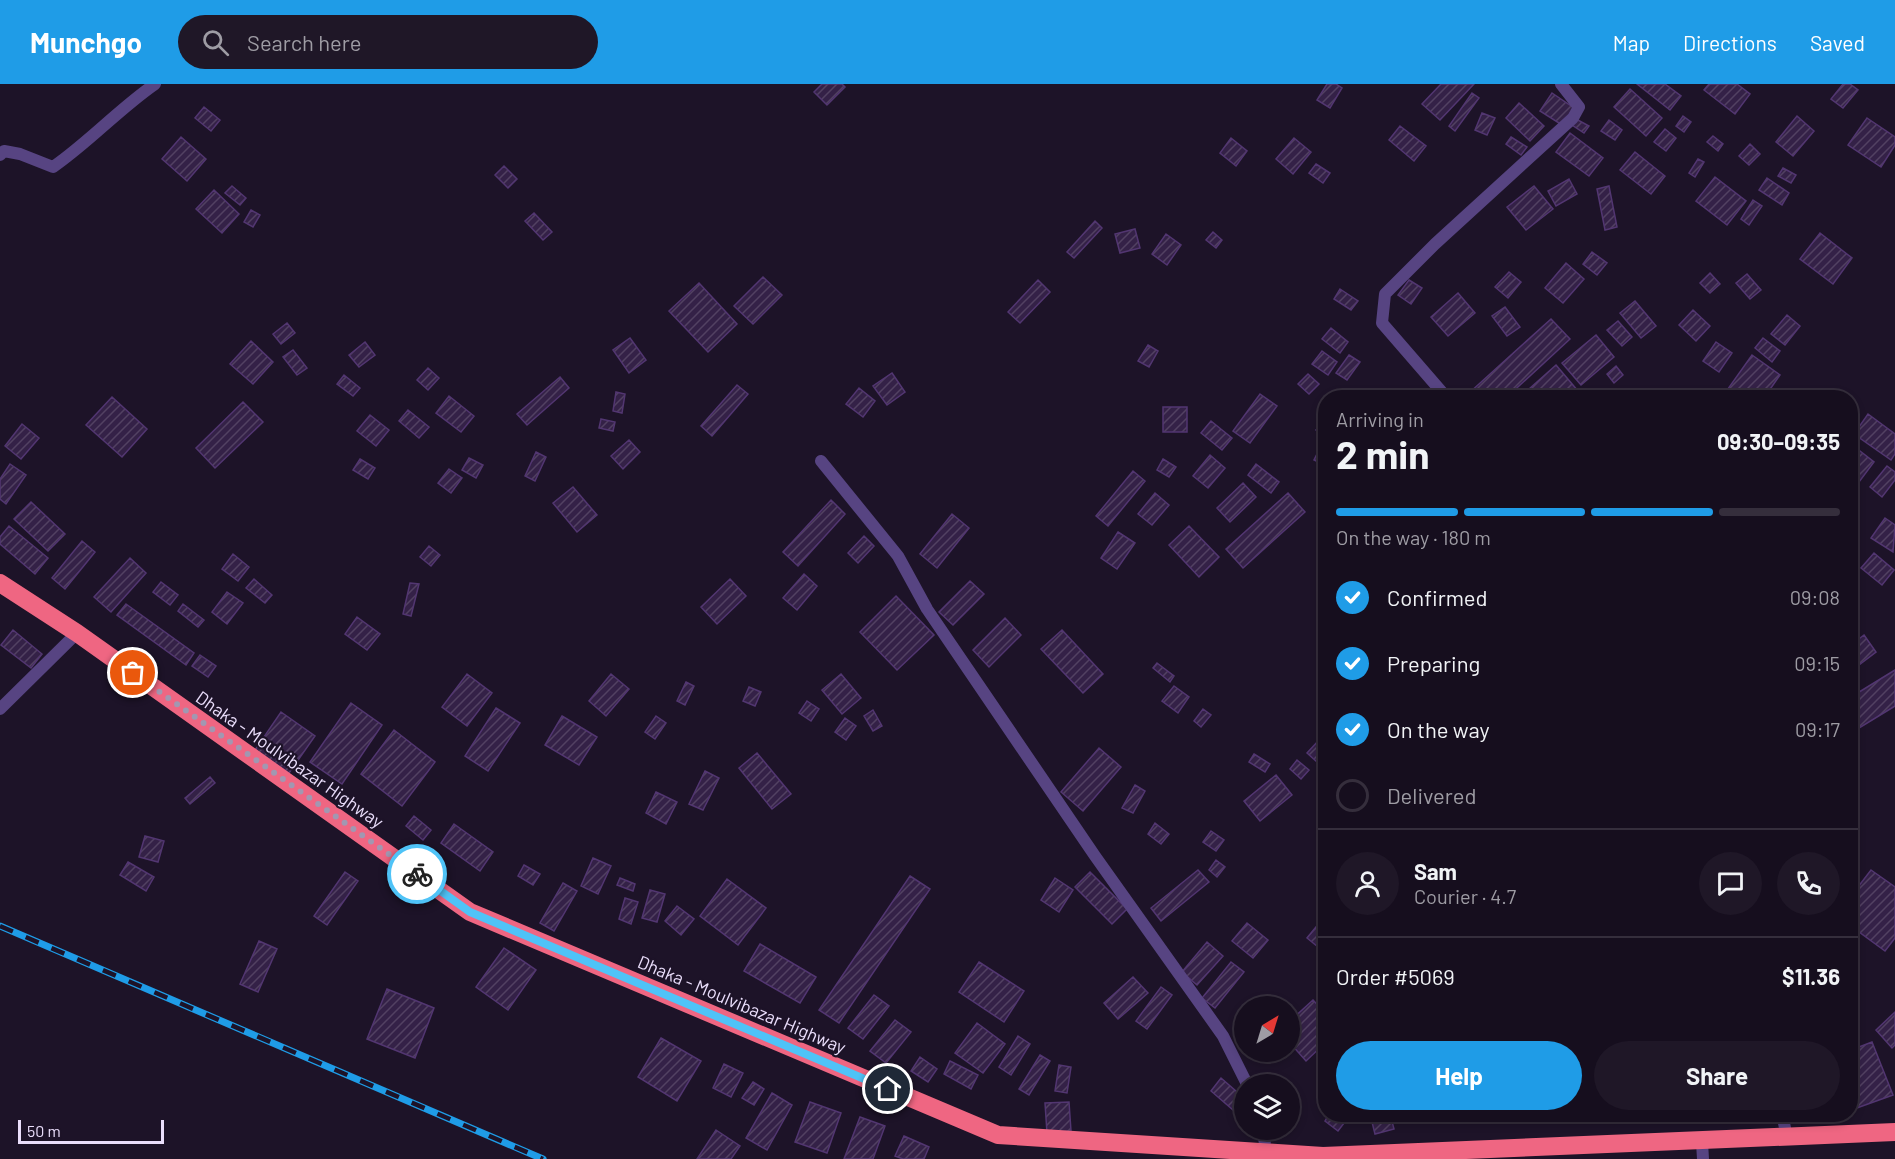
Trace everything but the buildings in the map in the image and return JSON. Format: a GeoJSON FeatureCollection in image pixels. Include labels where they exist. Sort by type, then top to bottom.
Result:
{"type":"FeatureCollection","features":[{"type":"Feature","properties":{"kind":"highway","name":"Dhaka - Moulvibazar Highway"},"geometry":{"type":"LineString","coordinates":[[0,583],[77,633],[470,912],[998,1136],[1265,1156],[1323,1156],[1702,1150],[1787,1137],[1895,1132]]}},
{"type":"Feature","properties":{"kind":"street"},"geometry":{"type":"LineString","coordinates":[[0,155],[4,151],[20,154],[53,167],[76,152],[128,103],[155,84]]}},
{"type":"Feature","properties":{"kind":"street"},"geometry":{"type":"LineString","coordinates":[[1440,390],[1382,323],[1384,294],[1435,244],[1573,118],[1579,107],[1561,84]]}},
{"type":"Feature","properties":{"kind":"street"},"geometry":{"type":"LineString","coordinates":[[820,461],[898,556],[927,609],[1222,1036],[1242,1074]]}},
{"type":"Feature","properties":{"kind":"street"},"geometry":{"type":"LineString","coordinates":[[0,709],[77,633]]}},
{"type":"Feature","properties":{"kind":"street"},"geometry":{"type":"LineString","coordinates":[[1784,1122],[1787,1137]]}},
{"type":"Feature","properties":{"kind":"street"},"geometry":{"type":"LineString","coordinates":[[1264,1140],[1265,1156]]}},
{"type":"Feature","properties":{"kind":"railway"},"geometry":{"type":"LineString","coordinates":[[0,926],[543,1159]]}},
{"type":"Feature","properties":{"kind":"way so far"},"geometry":{"type":"LineString","coordinates":[[133,673],[417,874]]}},
{"type":"Feature","properties":{"kind":"route"},"geometry":{"type":"LineString","coordinates":[[417,874],[470,912],[888,1089]]}}]}
